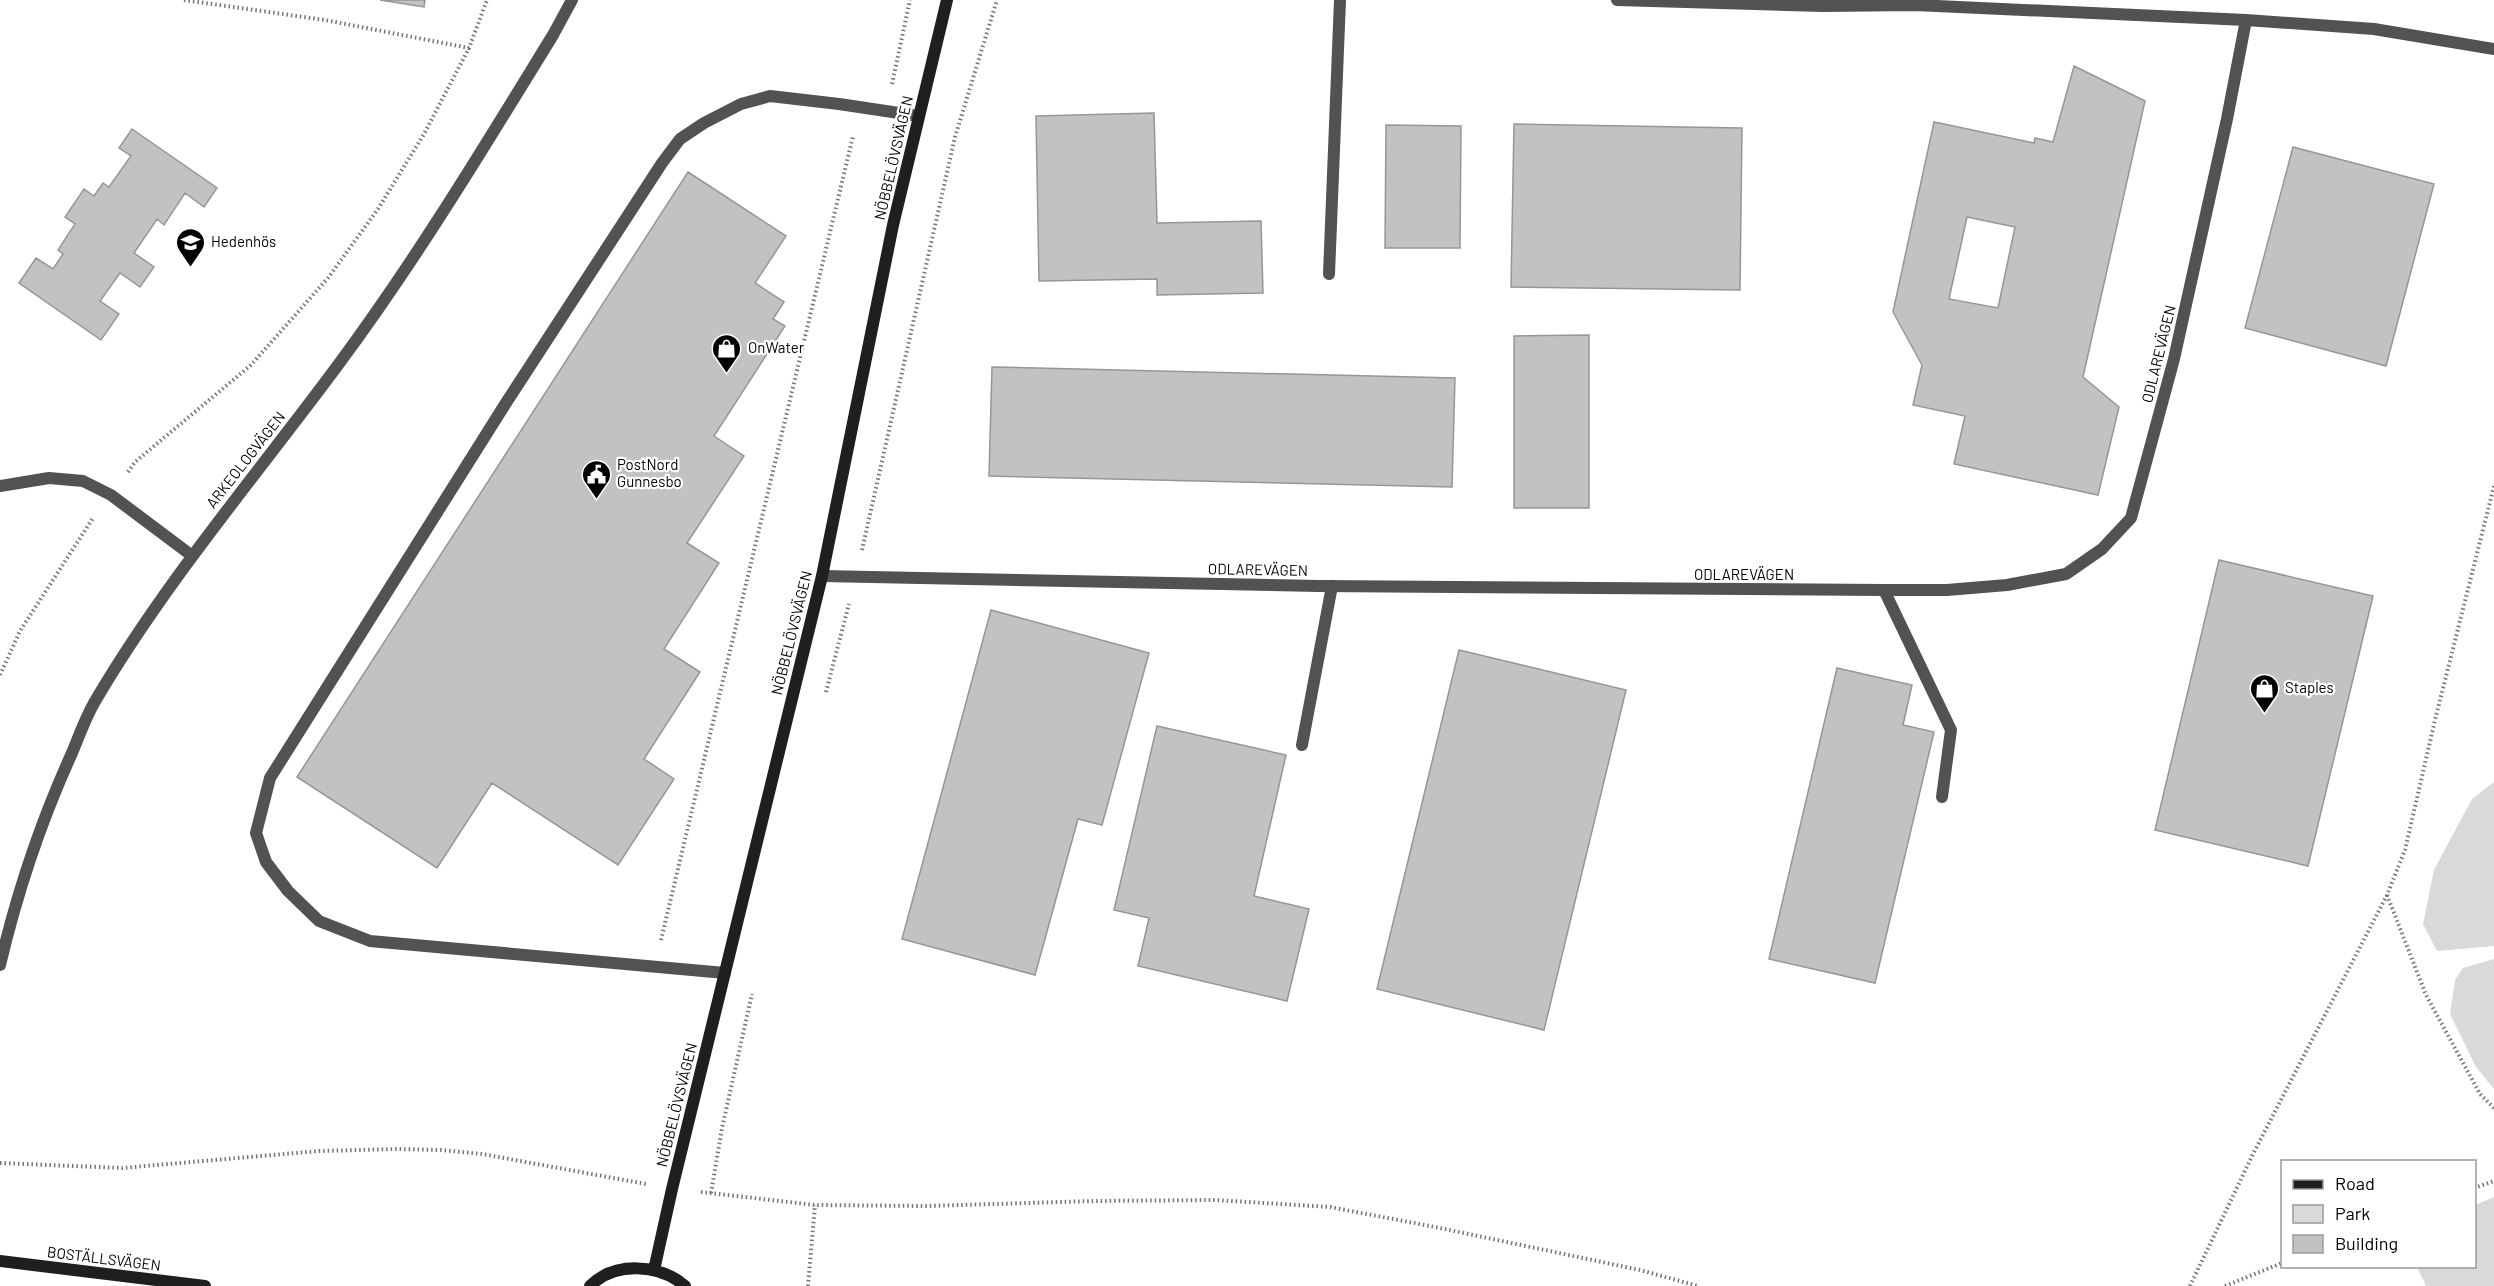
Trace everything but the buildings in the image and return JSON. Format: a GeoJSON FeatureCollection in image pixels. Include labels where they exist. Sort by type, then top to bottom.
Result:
{"type":"FeatureCollection","features":[{"type":"Feature","properties":{"kind":"street","name":"ARKEOLOGVÄGEN"},"geometry":{"type":"LineString","coordinates":[[0,965],[12,911],[57,784],[93,706],[146,620],[191,555],[337,366],[411,262],[553,35],[572,0]]}},
{"type":"Feature","properties":{"kind":"street","name":"NÖBBELÖVSVÄGEN"},"geometry":{"type":"LineString","coordinates":[[654,1270],[822,576],[893,225],[947,0]]}},
{"type":"Feature","properties":{"kind":"street"},"geometry":{"type":"LineString","coordinates":[[1329,274],[1340,0]]}},
{"type":"Feature","properties":{"kind":"street"},"geometry":{"type":"LineString","coordinates":[[1617,0],[1822,6],[1915,5],[2246,20],[2374,29],[2494,49]]}},
{"type":"Feature","properties":{"kind":"street","name":"ODLAREVÄGEN"},"geometry":{"type":"LineString","coordinates":[[822,576],[924,580],[1332,586],[1884,590],[2007,585],[2066,574],[2102,549],[2131,518],[2174,359],[2227,119],[2246,20]]}},
{"type":"Feature","properties":{"kind":"street"},"geometry":{"type":"LineString","coordinates":[[725,973],[370,941],[320,921],[288,891],[266,862],[256,833],[270,778],[504,406],[662,163],[680,139],[704,123],[741,104],[770,96],[919,116]]}},
{"type":"Feature","properties":{"kind":"street"},"geometry":{"type":"LineString","coordinates":[[0,486],[49,478],[83,481],[111,495],[191,555]]}},
{"type":"Feature","properties":{"kind":"street"},"geometry":{"type":"LineString","coordinates":[[1302,745],[1332,586]]}},
{"type":"Feature","properties":{"kind":"street"},"geometry":{"type":"LineString","coordinates":[[1884,590],[1951,730],[1942,797]]}},
{"type":"Feature","properties":{"kind":"street","name":"BOSTÄLLSVÄGEN"},"geometry":{"type":"LineString","coordinates":[[0,1261],[205,1286]]}},
{"type":"Feature","properties":{"kind":"street"},"geometry":{"type":"LineString","coordinates":[[590,1286],[618,1270],[640,1268],[654,1270],[678,1279],[685,1286]]}},
{"type":"Feature","properties":{"kind":"path"},"geometry":{"type":"LineString","coordinates":[[184,0],[325,20],[469,48]]}},
{"type":"Feature","properties":{"kind":"path"},"geometry":{"type":"LineString","coordinates":[[0,675],[20,632],[90,522],[135,462],[251,365],[328,278],[378,209],[424,135],[469,48],[488,0]]}},
{"type":"Feature","properties":{"kind":"path"},"geometry":{"type":"LineString","coordinates":[[887,111],[910,0]]}},
{"type":"Feature","properties":{"kind":"path"},"geometry":{"type":"LineString","coordinates":[[655,967],[860,107]]}},
{"type":"Feature","properties":{"kind":"path"},"geometry":{"type":"LineString","coordinates":[[2190,1286],[2253,1154],[2387,895],[2405,850],[2494,486]]}},
{"type":"Feature","properties":{"kind":"path"},"geometry":{"type":"LineString","coordinates":[[2387,895],[2426,994],[2480,1094],[2494,1108]]}},
{"type":"Feature","properties":{"kind":"path"},"geometry":{"type":"LineString","coordinates":[[0,1163],[122,1168],[319,1151],[441,1150],[482,1154],[672,1189],[815,1205],[927,1206],[1215,1200],[1330,1207],[1606,1263],[1698,1286]]}},
{"type":"Feature","properties":{"kind":"path"},"geometry":{"type":"LineString","coordinates":[[2476,1188],[2494,1181]]}},
{"type":"Feature","properties":{"kind":"path"},"geometry":{"type":"LineString","coordinates":[[808,1286],[815,1205]]}},
{"type":"Feature","properties":{"kind":"path"},"geometry":{"type":"LineString","coordinates":[[2225,1286],[2281,1264]]}},
{"type":"Feature","properties":{"kind":"green space"},"geometry":{"type":"Polygon","coordinates":[[[2494,782],[2494,946],[2437,951],[2423,924],[2434,870],[2472,799],[2494,782]]]}},
{"type":"Feature","properties":{"kind":"green space"},"geometry":{"type":"Polygon","coordinates":[[[2494,959],[2494,1089],[2476,1067],[2450,1014],[2455,980],[2463,968],[2494,959]]]}},
{"type":"Feature","properties":{"kind":"green space"},"geometry":{"type":"Polygon","coordinates":[[[2494,1197],[2494,1286],[2426,1286],[2417,1268],[2476,1268],[2476,1205],[2494,1197]]]}},
{"type":"Feature","properties":{"kind":"place","name":"Hedenhös"},"geometry":{"type":"Point","coordinates":[190,268]}},
{"type":"Feature","properties":{"kind":"place","name":"OnWater"},"geometry":{"type":"Point","coordinates":[727,374]}},
{"type":"Feature","properties":{"kind":"place","name":"PostNord Gunnesbo"},"geometry":{"type":"Point","coordinates":[596,500]}},
{"type":"Feature","properties":{"kind":"place","name":"Staples"},"geometry":{"type":"Point","coordinates":[2264,714]}}]}
